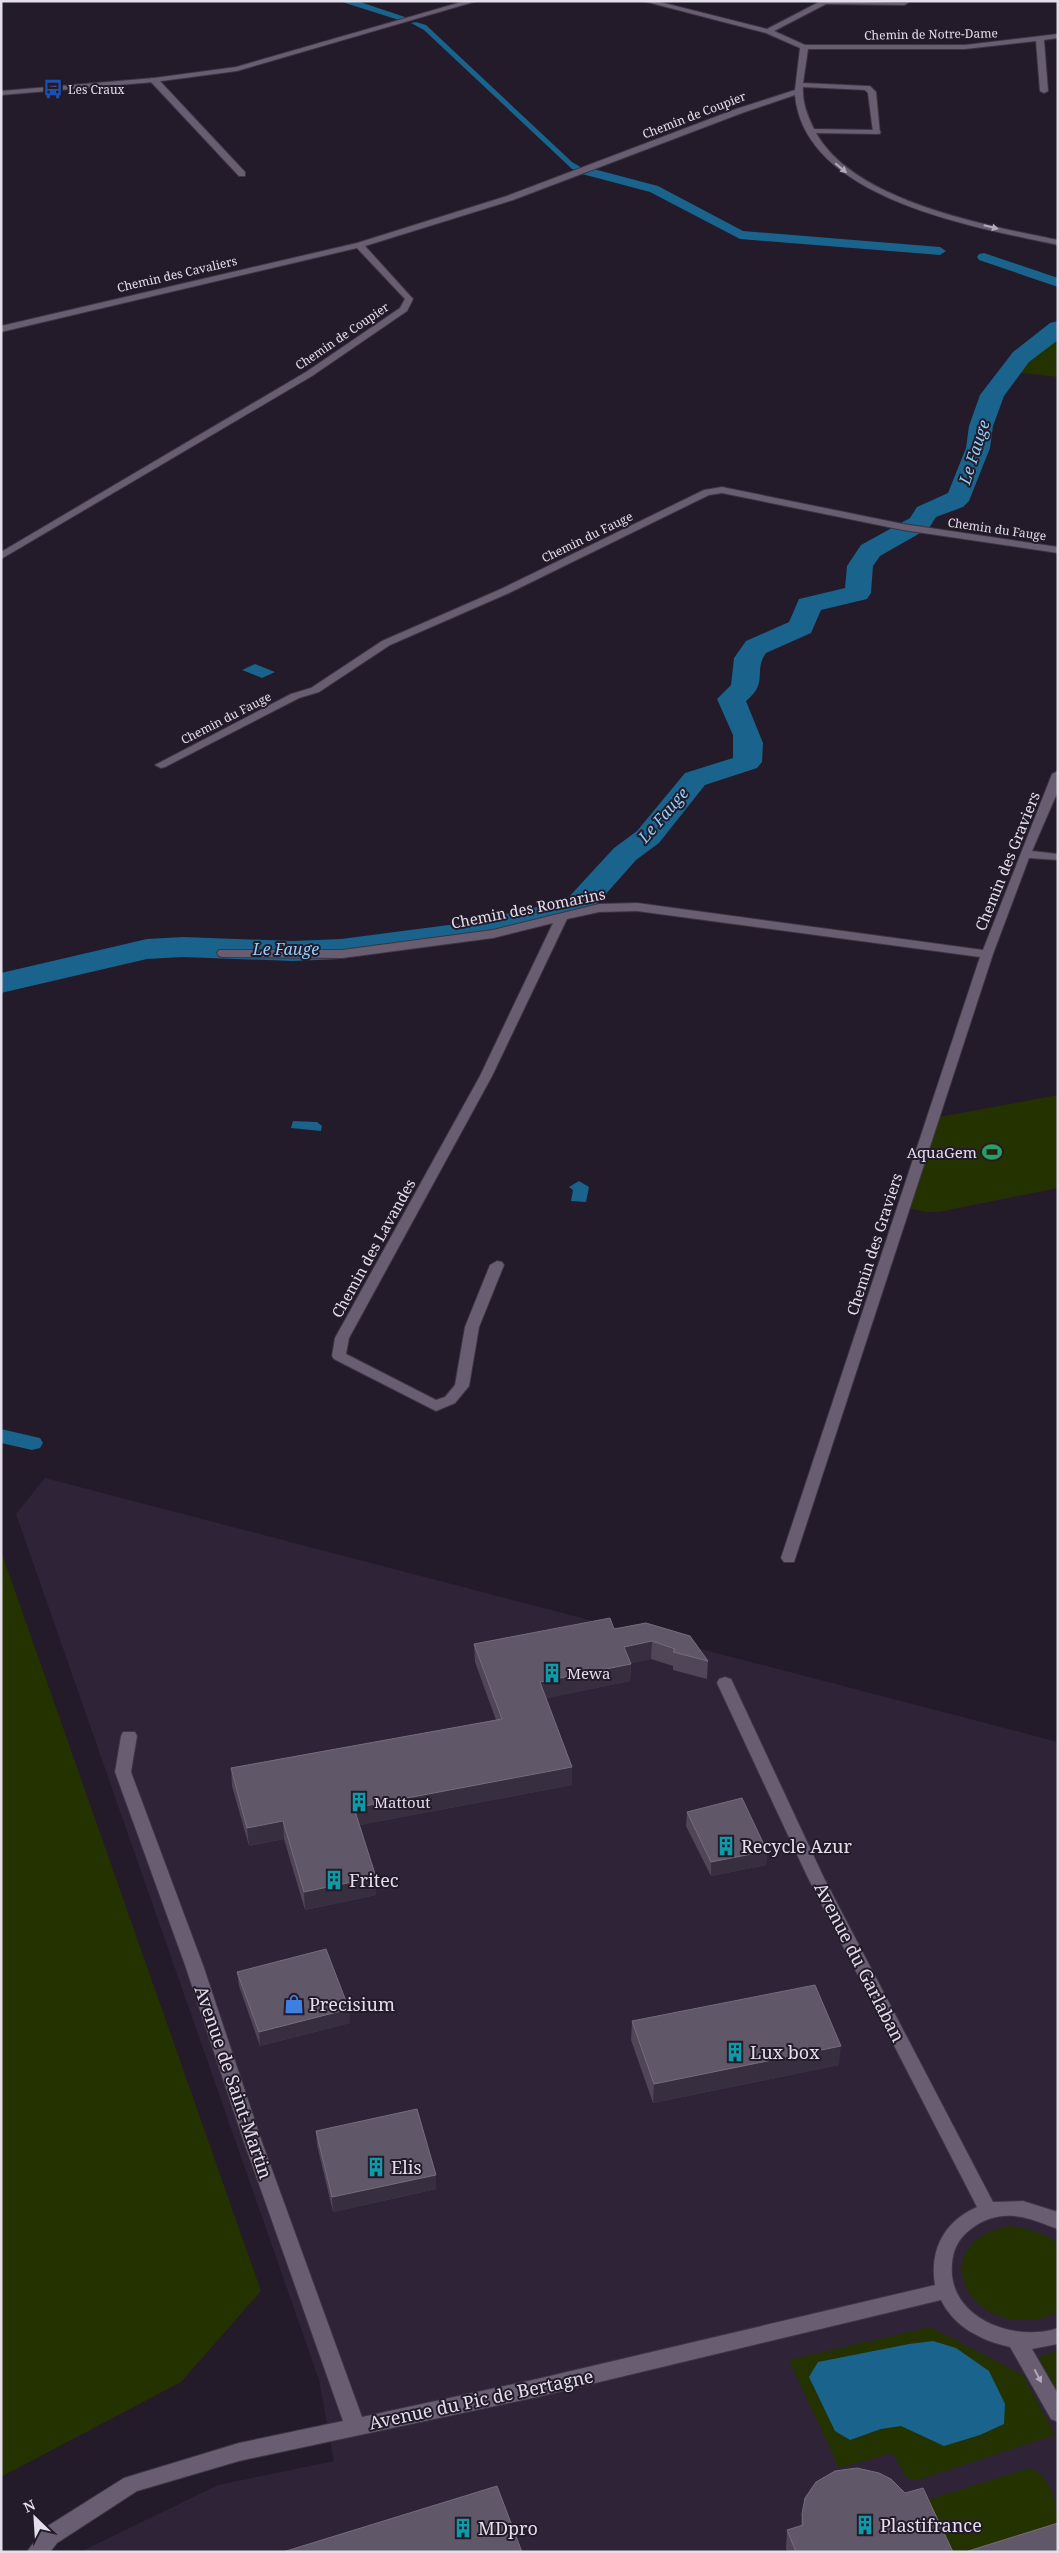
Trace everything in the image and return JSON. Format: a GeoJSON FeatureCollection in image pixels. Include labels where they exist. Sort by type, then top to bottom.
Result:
{"type":"FeatureCollection","features":[{"type":"Feature","properties":{"kind":"street"},"geometry":{"type":"LineString","coordinates":[[1,93],[154,80],[237,69],[474,1]]}},
{"type":"Feature","properties":{"kind":"street"},"geometry":{"type":"LineString","coordinates":[[646,1],[783,36],[804,47],[799,88],[800,103],[812,137],[837,166],[856,180],[897,198],[970,222],[1058,243]]}},
{"type":"Feature","properties":{"kind":"street"},"geometry":{"type":"LineString","coordinates":[[768,32],[825,2],[904,3]]}},
{"type":"Feature","properties":{"kind":"street","name":"Chemin de Notre-Dame"},"geometry":{"type":"LineString","coordinates":[[804,47],[965,47],[1058,36]]}},
{"type":"Feature","properties":{"kind":"street"},"geometry":{"type":"LineString","coordinates":[[1040,39],[1044,91]]}},
{"type":"Feature","properties":{"kind":"street"},"geometry":{"type":"LineString","coordinates":[[154,80],[242,174]]}},
{"type":"Feature","properties":{"kind":"street"},"geometry":{"type":"LineString","coordinates":[[799,88],[867,88],[872,92],[877,132],[810,131]]}},
{"type":"Feature","properties":{"kind":"street","name":"Chemin de Coupier"},"geometry":{"type":"LineString","coordinates":[[1,556],[304,377],[404,309],[409,299],[359,245],[510,198],[799,88]]}},
{"type":"Feature","properties":{"kind":"street"},"geometry":{"type":"LineString","coordinates":[[1041,240],[1058,231]]}},
{"type":"Feature","properties":{"kind":"street","name":"Chemin des Cavaliers"},"geometry":{"type":"LineString","coordinates":[[1,330],[359,245]]}},
{"type":"Feature","properties":{"kind":"street","name":"Chemin du Fauge"},"geometry":{"type":"LineString","coordinates":[[161,765],[295,696],[315,690],[386,643],[505,591],[707,492],[722,490],[903,528],[1058,550]]}},
{"type":"Feature","properties":{"kind":"street","name":"Chemin des Graviers"},"geometry":{"type":"LineString","coordinates":[[789,1558],[987,954],[1025,854],[1046,810],[1058,774]]}},
{"type":"Feature","properties":{"kind":"street"},"geometry":{"type":"LineString","coordinates":[[1025,854],[1058,857]]}},
{"type":"Feature","properties":{"kind":"street","name":"Chemin des Romarins"},"geometry":{"type":"LineString","coordinates":[[223,953],[342,954],[493,934],[599,908],[637,907],[987,954]]}},
{"type":"Feature","properties":{"kind":"street","name":"Chemin des Lavandes"},"geometry":{"type":"LineString","coordinates":[[497,1265],[472,1327],[465,1358],[462,1386],[450,1400],[436,1406],[339,1356],[342,1338],[486,1076],[562,918]]}},
{"type":"Feature","properties":{"kind":"street","name":"Avenue du Garlaban"},"geometry":{"type":"LineString","coordinates":[[726,1682],[816,1878],[988,2211]]}},
{"type":"Feature","properties":{"kind":"street","name":"Avenue de Saint-Martin"},"geometry":{"type":"LineString","coordinates":[[129,1736],[122,1772],[194,1965],[244,2115],[331,2354],[355,2426]]}},
{"type":"Feature","properties":{"kind":"street"},"geometry":{"type":"LineString","coordinates":[[1058,2221],[1026,2210],[1007,2208],[988,2211],[971,2218],[957,2228],[947,2242],[941,2266],[945,2290],[956,2309],[973,2324],[994,2335],[1017,2341],[1036,2341],[1058,2336]]}},
{"type":"Feature","properties":{"kind":"street","name":"Avenue du Pic de Bertagne"},"geometry":{"type":"LineString","coordinates":[[36,2552],[50,2536],[130,2484],[239,2452],[538,2388],[945,2290]]}},
{"type":"Feature","properties":{"kind":"street"},"geometry":{"type":"LineString","coordinates":[[1017,2341],[1058,2413]]}},
{"type":"Feature","properties":{"kind":"shaded area"},"geometry":{"type":"Polygon","coordinates":[[[45,1478],[1058,1742],[1058,2552],[80,2552],[218,2485],[334,2461],[319,2380],[16,1514],[45,1478]]]}},
{"type":"Feature","properties":{"kind":"green space"},"geometry":{"type":"Polygon","coordinates":[[[1058,328],[1058,377],[1011,372],[1027,352],[1058,328]]]}},
{"type":"Feature","properties":{"kind":"green space","name":"AquaGem"},"geometry":{"type":"Polygon","coordinates":[[[1058,1095],[1058,1188],[939,1212],[926,1212],[908,1208],[939,1117],[1058,1095]]]}},
{"type":"Feature","properties":{"kind":"green space"},"geometry":{"type":"Polygon","coordinates":[[[1,1551],[261,2291],[181,2382],[1,2477],[1,1551]]]}},
{"type":"Feature","properties":{"kind":"green space"},"geometry":{"type":"Polygon","coordinates":[[[1010,2226],[1035,2232],[1058,2243],[1057,2313],[1027,2320],[1001,2317],[981,2306],[967,2289],[962,2270],[966,2251],[982,2236],[1010,2226]]]}},
{"type":"Feature","properties":{"kind":"green space"},"geometry":{"type":"Polygon","coordinates":[[[930,2327],[1023,2375],[1055,2435],[918,2480],[906,2478],[893,2453],[839,2468],[789,2360],[930,2327]]]}},
{"type":"Feature","properties":{"kind":"green space"},"geometry":{"type":"Polygon","coordinates":[[[1058,2351],[1058,2394],[1038,2357],[1058,2351]]]}},
{"type":"Feature","properties":{"kind":"green space"},"geometry":{"type":"Polygon","coordinates":[[[1030,2468],[1038,2472],[1049,2485],[1057,2511],[1058,2529],[979,2552],[946,2552],[924,2501],[1030,2468]]]}},
{"type":"Feature","properties":{"kind":"water"},"geometry":{"type":"Polygon","coordinates":[[[416,22],[426,25],[572,162],[584,169],[578,171],[572,169],[424,30],[411,23],[416,22]]]}},
{"type":"Feature","properties":{"kind":"water"},"geometry":{"type":"Polygon","coordinates":[[[255,664],[275,672],[262,678],[242,670],[255,664]]]}},
{"type":"Feature","properties":{"kind":"water"},"geometry":{"type":"Polygon","coordinates":[[[293,1121],[317,1122],[322,1126],[321,1131],[291,1128],[293,1121]]]}},
{"type":"Feature","properties":{"kind":"water"},"geometry":{"type":"Polygon","coordinates":[[[579,1181],[589,1187],[586,1202],[571,1201],[573,1190],[569,1187],[579,1181]]]}},
{"type":"Feature","properties":{"kind":"water"},"geometry":{"type":"Polygon","coordinates":[[[933,2341],[956,2348],[989,2371],[1005,2404],[1004,2424],[980,2435],[944,2446],[901,2426],[881,2429],[850,2440],[835,2431],[809,2377],[818,2362],[933,2341]]]}},
{"type":"Feature","properties":{"kind":"building"},"geometry":{"type":"Polygon","coordinates":[[[610,1618],[614,1629],[646,1623],[690,1636],[708,1661],[673,1652],[675,1649],[652,1641],[624,1647],[631,1664],[540,1682],[572,1767],[354,1808],[376,1877],[304,1892],[283,1821],[247,1828],[231,1768],[502,1719],[474,1644],[610,1618]]]}},
{"type":"Feature","properties":{"kind":"building","name":"Recycle Azur"},"geometry":{"type":"Polygon","coordinates":[[[742,1798],[767,1851],[711,1862],[687,1812],[742,1798]]]}},
{"type":"Feature","properties":{"kind":"building","name":"Precisium"},"geometry":{"type":"Polygon","coordinates":[[[326,1949],[349,2009],[259,2032],[237,1972],[326,1949]]]}},
{"type":"Feature","properties":{"kind":"building","name":"Lux box"},"geometry":{"type":"Polygon","coordinates":[[[815,1985],[841,2046],[654,2084],[632,2021],[815,1985]]]}},
{"type":"Feature","properties":{"kind":"building","name":"Elis"},"geometry":{"type":"Polygon","coordinates":[[[417,2109],[436,2175],[332,2197],[316,2131],[417,2109]]]}},
{"type":"Feature","properties":{"kind":"building","name":"Plastifrance"},"geometry":{"type":"Polygon","coordinates":[[[857,2468],[879,2473],[891,2479],[905,2493],[923,2488],[953,2552],[796,2552],[787,2530],[803,2525],[802,2514],[805,2498],[816,2482],[835,2471],[857,2468]]]}},
{"type":"Feature","properties":{"kind":"building"},"geometry":{"type":"Polygon","coordinates":[[[497,2486],[522,2552],[283,2552],[497,2486]]]}},
{"type":"Feature","properties":{"kind":"building"},"geometry":{"type":"Polygon","coordinates":[[[1058,2523],[1058,2552],[965,2552],[1058,2523]]]}},
{"type":"Feature","properties":{"kind":"waterway"},"geometry":{"type":"LineString","coordinates":[[344,1],[402,18]]}},
{"type":"Feature","properties":{"kind":"waterway"},"geometry":{"type":"LineString","coordinates":[[586,171],[654,189],[740,235],[940,251]]}},
{"type":"Feature","properties":{"kind":"waterway"},"geometry":{"type":"LineString","coordinates":[[984,257],[1058,283]]}},
{"type":"Feature","properties":{"kind":"waterway","name":"Le Fauge"},"geometry":{"type":"LineString","coordinates":[[1,983],[147,949],[183,947],[293,951],[341,949],[464,932],[563,911],[578,906],[625,854],[648,837],[695,779],[734,768],[747,762],[749,752],[747,735],[733,708],[731,699],[745,688],[748,658],[756,647],[801,627],[809,605],[858,593],[860,566],[870,551],[920,523],[926,512],[954,502],[960,496],[978,448],[981,426],[992,395],[1021,357],[1058,328]]}},
{"type":"Feature","properties":{"kind":"waterway"},"geometry":{"type":"LineString","coordinates":[[1,1436],[32,1443]]}},
{"type":"Feature","properties":{"kind":"place","name":"Les Craux"},"geometry":{"type":"Point","coordinates":[53,89]}},
{"type":"Feature","properties":{"kind":"place","name":"AquaGem"},"geometry":{"type":"Point","coordinates":[992,1152]}},
{"type":"Feature","properties":{"kind":"place","name":"Mewa"},"geometry":{"type":"Point","coordinates":[552,1673]}},
{"type":"Feature","properties":{"kind":"place","name":"Mattout"},"geometry":{"type":"Point","coordinates":[359,1802]}},
{"type":"Feature","properties":{"kind":"place","name":"Recycle Azur"},"geometry":{"type":"Point","coordinates":[726,1846]}},
{"type":"Feature","properties":{"kind":"place","name":"Fritec"},"geometry":{"type":"Point","coordinates":[334,1880]}},
{"type":"Feature","properties":{"kind":"place","name":"Precisium"},"geometry":{"type":"Point","coordinates":[294,2004]}},
{"type":"Feature","properties":{"kind":"place","name":"Lux box"},"geometry":{"type":"Point","coordinates":[735,2052]}},
{"type":"Feature","properties":{"kind":"place","name":"Elis"},"geometry":{"type":"Point","coordinates":[376,2167]}},
{"type":"Feature","properties":{"kind":"place","name":"Plastifrance"},"geometry":{"type":"Point","coordinates":[865,2525]}},
{"type":"Feature","properties":{"kind":"place","name":"MDpro"},"geometry":{"type":"Point","coordinates":[463,2528]}}]}
